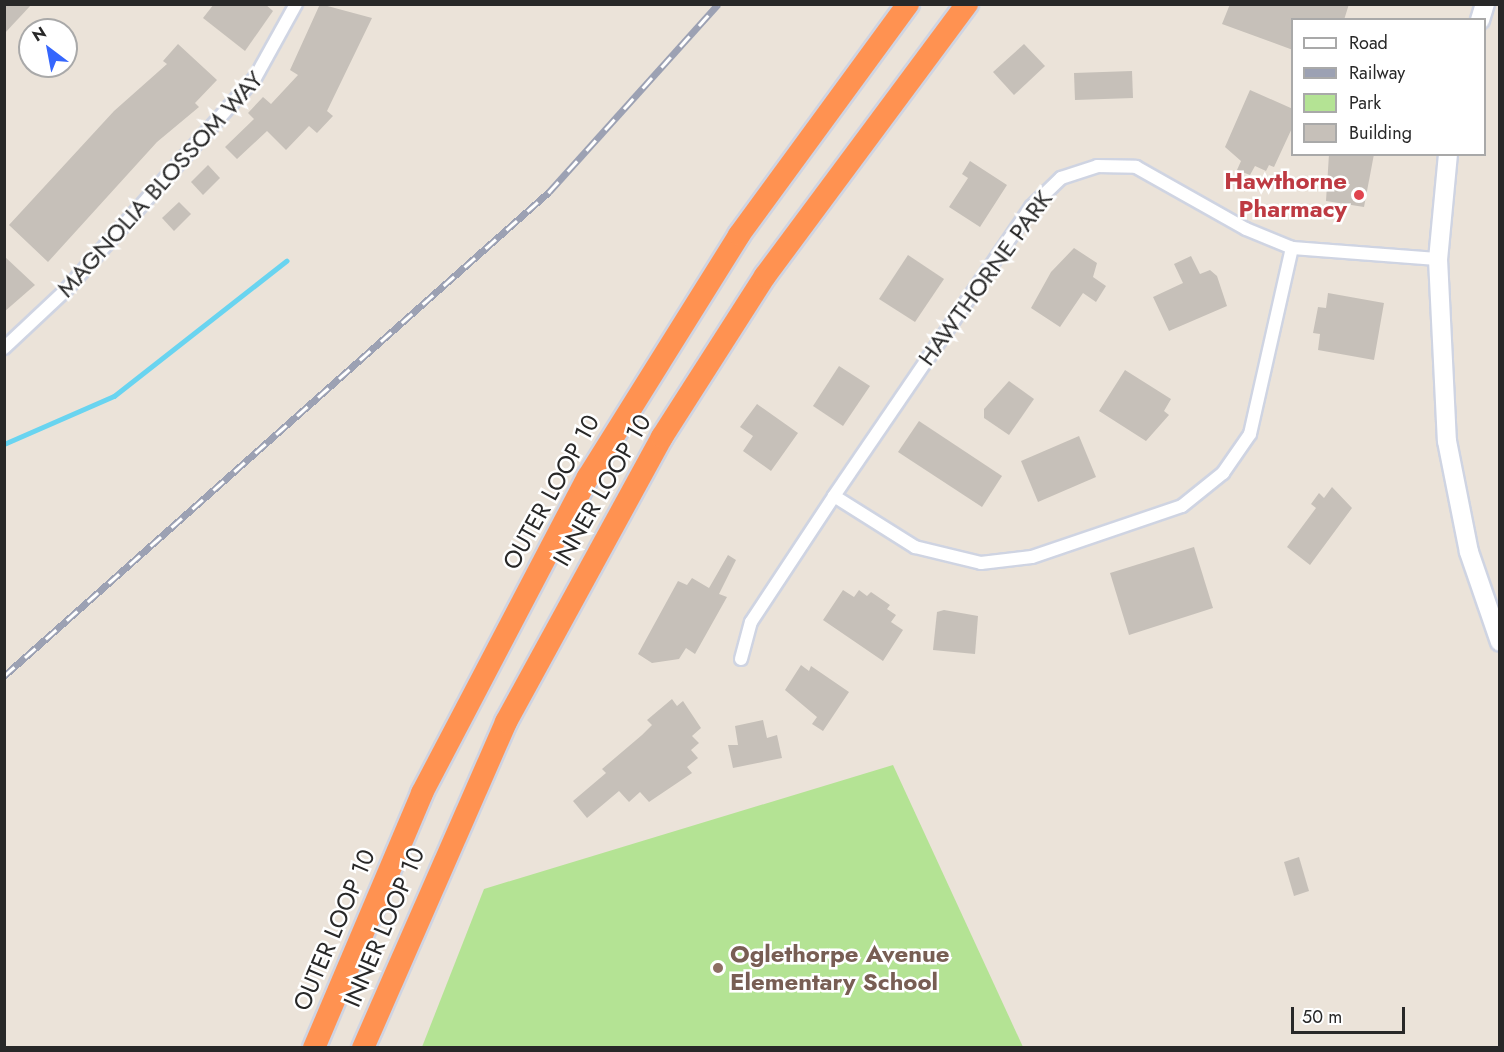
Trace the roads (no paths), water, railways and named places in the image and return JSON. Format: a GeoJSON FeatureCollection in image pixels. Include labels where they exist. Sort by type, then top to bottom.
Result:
{"type":"FeatureCollection","features":[{"type":"Feature","properties":{"kind":"highway","name":"OUTER LOOP 10"},"geometry":{"type":"LineString","coordinates":[[314,1047],[422,793],[588,477],[740,235],[908,4]]}},
{"type":"Feature","properties":{"kind":"highway","name":"INNER LOOP 10"},"geometry":{"type":"LineString","coordinates":[[363,1047],[506,722],[662,437],[765,276],[967,4]]}},
{"type":"Feature","properties":{"kind":"main road"},"geometry":{"type":"LineString","coordinates":[[1448,156],[1438,259],[1447,441],[1469,552],[1500,642]]}},
{"type":"Feature","properties":{"kind":"street","name":"MAGNOLIA BLOSSOM WAY"},"geometry":{"type":"LineString","coordinates":[[4,348],[65,291],[255,78],[296,4]]}},
{"type":"Feature","properties":{"kind":"street","name":"HAWTHORNE PARK"},"geometry":{"type":"LineString","coordinates":[[741,659],[751,622],[834,496],[1030,207],[1061,178],[1097,166],[1136,167],[1246,229],[1292,248],[1438,259]]}},
{"type":"Feature","properties":{"kind":"street"},"geometry":{"type":"LineString","coordinates":[[834,496],[915,547],[981,563],[1032,557],[1182,506],[1223,473],[1250,434],[1292,248]]}},
{"type":"Feature","properties":{"kind":"waterway"},"geometry":{"type":"LineString","coordinates":[[4,444],[114,396],[286,261]]}},
{"type":"Feature","properties":{"kind":"railway"},"geometry":{"type":"LineString","coordinates":[[4,676],[549,192],[718,4]]}},
{"type":"Feature","properties":{"kind":"place","name":"Hawthorne Pharmacy"},"geometry":{"type":"Point","coordinates":[1359,195]}},
{"type":"Feature","properties":{"kind":"place","name":"Oglethorpe Avenue Elementary School"},"geometry":{"type":"Point","coordinates":[718,968]}}]}
